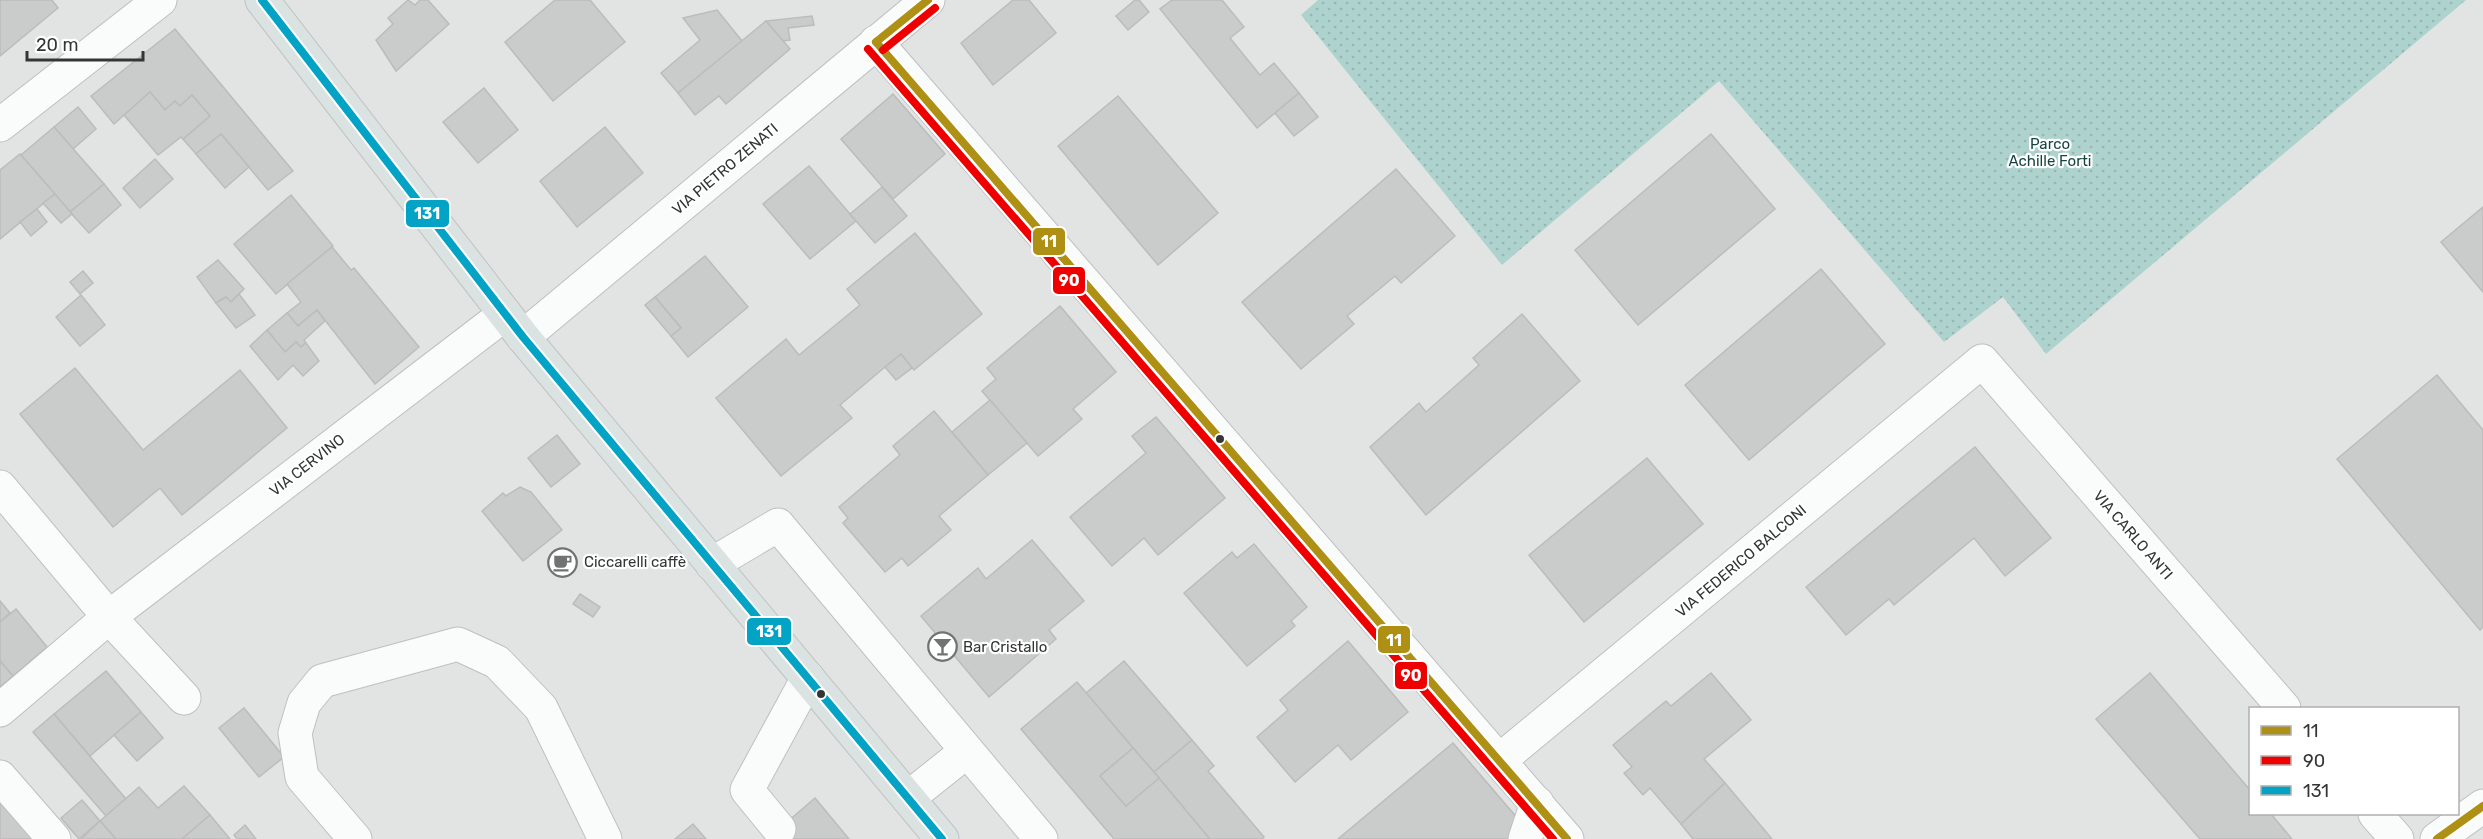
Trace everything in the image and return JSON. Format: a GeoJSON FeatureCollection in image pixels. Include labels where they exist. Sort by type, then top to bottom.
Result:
{"type":"FeatureCollection","features":[{"type":"Feature","properties":{"kind":"main road"},"geometry":{"type":"LineString","coordinates":[[262,0],[514,326],[942,839]]}},
{"type":"Feature","properties":{"kind":"street"},"geometry":{"type":"LineString","coordinates":[[0,125],[160,0]]}},
{"type":"Feature","properties":{"kind":"street","name":"VIA PIETRO ZENATI"},"geometry":{"type":"LineString","coordinates":[[514,326],[928,0]]}},
{"type":"Feature","properties":{"kind":"street"},"geometry":{"type":"LineString","coordinates":[[876,42],[1567,839]]}},
{"type":"Feature","properties":{"kind":"street","name":"VIA CERVINO"},"geometry":{"type":"LineString","coordinates":[[0,710],[109,617],[514,326]]}},
{"type":"Feature","properties":{"kind":"street","name":"VIA FEDERICO BALCONI"},"geometry":{"type":"LineString","coordinates":[[1500,760],[1982,361]]}},
{"type":"Feature","properties":{"kind":"street","name":"VIA CARLO ANTI"},"geometry":{"type":"LineString","coordinates":[[1982,361],[2283,707]]}},
{"type":"Feature","properties":{"kind":"street"},"geometry":{"type":"LineString","coordinates":[[0,487],[109,617],[184,698]]}},
{"type":"Feature","properties":{"kind":"street"},"geometry":{"type":"LineString","coordinates":[[712,564],[778,525],[1041,839]]}},
{"type":"Feature","properties":{"kind":"street"},"geometry":{"type":"LineString","coordinates":[[355,839],[302,777],[296,733],[304,703],[322,681],[458,644],[497,662],[541,708],[605,839]]}},
{"type":"Feature","properties":{"kind":"street"},"geometry":{"type":"LineString","coordinates":[[779,829],[747,790],[808,678]]}},
{"type":"Feature","properties":{"kind":"street"},"geometry":{"type":"LineString","coordinates":[[908,798],[967,751]]}},
{"type":"Feature","properties":{"kind":"street"},"geometry":{"type":"LineString","coordinates":[[0,777],[54,839]]}},
{"type":"Feature","properties":{"kind":"street"},"geometry":{"type":"LineString","coordinates":[[1525,839],[1537,803]]}},
{"type":"Feature","properties":{"kind":"street"},"geometry":{"type":"LineString","coordinates":[[2437,839],[2483,806]]}},
{"type":"Feature","properties":{"kind":"street"},"geometry":{"type":"LineString","coordinates":[[2377,815],[2397,839]]}},
{"type":"Feature","properties":{"kind":"green space","name":"Parco Achille Forti"},"geometry":{"type":"Polygon","coordinates":[[[1318,0],[2466,0],[2046,354],[2003,297],[1944,342],[1719,81],[1502,265],[1301,15],[1318,0]]]}},
{"type":"Feature","properties":{"kind":"building"},"geometry":{"type":"Polygon","coordinates":[[[0,0],[52,0],[58,8],[0,56],[0,0]]]}},
{"type":"Feature","properties":{"kind":"building"},"geometry":{"type":"Polygon","coordinates":[[[408,0],[415,5],[420,0],[428,0],[449,24],[396,71],[376,40],[393,24],[388,18],[408,0]]]}},
{"type":"Feature","properties":{"kind":"building"},"geometry":{"type":"Polygon","coordinates":[[[555,0],[590,0],[625,42],[553,101],[505,42],[555,0]]]}},
{"type":"Feature","properties":{"kind":"building"},"geometry":{"type":"Polygon","coordinates":[[[1013,0],[1029,0],[1056,33],[993,85],[961,43],[1013,0]]]}},
{"type":"Feature","properties":{"kind":"building"},"geometry":{"type":"Polygon","coordinates":[[[1135,0],[1139,0],[1149,12],[1128,30],[1116,16],[1135,0]]]}},
{"type":"Feature","properties":{"kind":"building"},"geometry":{"type":"Polygon","coordinates":[[[1172,0],[1222,0],[1244,27],[1230,38],[1260,75],[1274,63],[1299,93],[1257,128],[1160,9],[1172,0]]]}},
{"type":"Feature","properties":{"kind":"building"},"geometry":{"type":"Polygon","coordinates":[[[717,10],[742,41],[678,93],[661,73],[700,40],[683,18],[717,10]]]}},
{"type":"Feature","properties":{"kind":"building"},"geometry":{"type":"Polygon","coordinates":[[[812,16],[814,25],[788,28],[790,40],[783,41],[766,21],[812,16]]]}},
{"type":"Feature","properties":{"kind":"building"},"geometry":{"type":"Polygon","coordinates":[[[766,21],[790,49],[726,104],[719,96],[695,115],[678,93],[766,21]]]}},
{"type":"Feature","properties":{"kind":"building"},"geometry":{"type":"Polygon","coordinates":[[[175,29],[293,171],[268,190],[221,134],[196,154],[183,139],[210,116],[192,95],[180,106],[175,101],[165,110],[150,92],[114,124],[91,96],[175,29]]]}},
{"type":"Feature","properties":{"kind":"building"},"geometry":{"type":"Polygon","coordinates":[[[484,88],[518,130],[478,163],[443,122],[484,88]]]}},
{"type":"Feature","properties":{"kind":"building"},"geometry":{"type":"Polygon","coordinates":[[[150,92],[165,110],[175,101],[180,106],[192,95],[210,116],[183,139],[181,137],[158,155],[124,115],[150,92]]]}},
{"type":"Feature","properties":{"kind":"building"},"geometry":{"type":"Polygon","coordinates":[[[1299,93],[1318,117],[1294,136],[1275,113],[1299,93]]]}},
{"type":"Feature","properties":{"kind":"building"},"geometry":{"type":"Polygon","coordinates":[[[893,94],[945,154],[893,199],[841,139],[893,94]]]}},
{"type":"Feature","properties":{"kind":"building"},"geometry":{"type":"Polygon","coordinates":[[[1118,96],[1218,213],[1158,265],[1058,146],[1118,96]]]}},
{"type":"Feature","properties":{"kind":"building"},"geometry":{"type":"Polygon","coordinates":[[[78,107],[96,129],[73,149],[54,127],[78,107]]]}},
{"type":"Feature","properties":{"kind":"building"},"geometry":{"type":"Polygon","coordinates":[[[54,127],[104,184],[70,212],[21,155],[54,127]]]}},
{"type":"Feature","properties":{"kind":"building"},"geometry":{"type":"Polygon","coordinates":[[[605,127],[643,173],[577,227],[540,181],[605,127]]]}},
{"type":"Feature","properties":{"kind":"building"},"geometry":{"type":"Polygon","coordinates":[[[221,134],[249,167],[225,188],[196,154],[221,134]]]}},
{"type":"Feature","properties":{"kind":"building"},"geometry":{"type":"Polygon","coordinates":[[[1711,134],[1775,209],[1638,325],[1575,250],[1711,134]]]}},
{"type":"Feature","properties":{"kind":"building"},"geometry":{"type":"Polygon","coordinates":[[[20,154],[55,194],[0,239],[0,170],[20,154]]]}},
{"type":"Feature","properties":{"kind":"building"},"geometry":{"type":"Polygon","coordinates":[[[155,159],[173,179],[140,208],[123,188],[155,159]]]}},
{"type":"Feature","properties":{"kind":"building"},"geometry":{"type":"Polygon","coordinates":[[[809,166],[856,221],[810,259],[763,204],[809,166]]]}},
{"type":"Feature","properties":{"kind":"building"},"geometry":{"type":"Polygon","coordinates":[[[1396,169],[1455,236],[1401,283],[1395,276],[1347,316],[1354,324],[1301,369],[1242,302],[1396,169]]]}},
{"type":"Feature","properties":{"kind":"building"},"geometry":{"type":"Polygon","coordinates":[[[104,184],[121,205],[89,233],[70,212],[104,184]]]}},
{"type":"Feature","properties":{"kind":"building"},"geometry":{"type":"Polygon","coordinates":[[[882,187],[907,216],[875,243],[850,214],[882,187]]]}},
{"type":"Feature","properties":{"kind":"building"},"geometry":{"type":"Polygon","coordinates":[[[55,194],[72,214],[61,223],[43,203],[55,194]]]}},
{"type":"Feature","properties":{"kind":"building"},"geometry":{"type":"Polygon","coordinates":[[[291,195],[333,246],[276,294],[234,244],[291,195]]]}},
{"type":"Feature","properties":{"kind":"building"},"geometry":{"type":"Polygon","coordinates":[[[2483,207],[2483,292],[2441,242],[2483,207]]]}},
{"type":"Feature","properties":{"kind":"building"},"geometry":{"type":"Polygon","coordinates":[[[37,209],[47,222],[31,236],[20,222],[37,209]]]}},
{"type":"Feature","properties":{"kind":"building"},"geometry":{"type":"Polygon","coordinates":[[[915,233],[982,314],[914,370],[901,354],[840,405],[852,418],[781,476],[716,398],[786,339],[799,355],[860,305],[847,289],[915,233]]]}},
{"type":"Feature","properties":{"kind":"building"},"geometry":{"type":"Polygon","coordinates":[[[332,247],[351,270],[354,268],[419,347],[375,384],[317,310],[298,326],[287,313],[301,302],[287,284],[332,247]]]}},
{"type":"Feature","properties":{"kind":"building"},"geometry":{"type":"Polygon","coordinates":[[[705,256],[748,307],[688,357],[671,336],[681,328],[655,297],[705,256]]]}},
{"type":"Feature","properties":{"kind":"building"},"geometry":{"type":"Polygon","coordinates":[[[218,260],[244,289],[231,302],[226,297],[216,303],[197,277],[218,260]]]}},
{"type":"Feature","properties":{"kind":"building"},"geometry":{"type":"Polygon","coordinates":[[[1821,269],[1885,344],[1749,460],[1685,385],[1821,269]]]}},
{"type":"Feature","properties":{"kind":"building"},"geometry":{"type":"Polygon","coordinates":[[[83,271],[93,283],[80,294],[70,282],[83,271]]]}},
{"type":"Feature","properties":{"kind":"building"},"geometry":{"type":"Polygon","coordinates":[[[239,294],[255,315],[236,328],[216,303],[226,297],[231,302],[239,294]]]}},
{"type":"Feature","properties":{"kind":"building"},"geometry":{"type":"Polygon","coordinates":[[[81,295],[105,325],[80,346],[56,317],[81,295]]]}},
{"type":"Feature","properties":{"kind":"building"},"geometry":{"type":"Polygon","coordinates":[[[655,297],[681,328],[671,336],[645,305],[655,297]]]}},
{"type":"Feature","properties":{"kind":"building"},"geometry":{"type":"Polygon","coordinates":[[[1060,306],[1116,372],[1073,409],[1082,419],[1038,456],[982,391],[996,379],[987,368],[1060,306]]]}},
{"type":"Feature","properties":{"kind":"building"},"geometry":{"type":"Polygon","coordinates":[[[317,310],[325,321],[304,340],[306,343],[301,347],[296,342],[285,352],[267,330],[287,313],[298,326],[317,310]]]}},
{"type":"Feature","properties":{"kind":"building"},"geometry":{"type":"Polygon","coordinates":[[[1522,314],[1580,381],[1426,515],[1370,447],[1419,403],[1426,412],[1479,365],[1473,358],[1522,314]]]}},
{"type":"Feature","properties":{"kind":"building"},"geometry":{"type":"Polygon","coordinates":[[[267,330],[285,352],[296,342],[301,347],[306,343],[319,361],[303,376],[293,365],[278,380],[250,346],[267,330]]]}},
{"type":"Feature","properties":{"kind":"building"},"geometry":{"type":"Polygon","coordinates":[[[901,354],[912,368],[896,380],[885,367],[901,354]]]}},
{"type":"Feature","properties":{"kind":"building"},"geometry":{"type":"Polygon","coordinates":[[[75,368],[143,450],[240,370],[287,428],[182,515],[160,488],[113,527],[20,414],[75,368]]]}},
{"type":"Feature","properties":{"kind":"building"},"geometry":{"type":"Polygon","coordinates":[[[2437,375],[2483,430],[2483,627],[2480,630],[2337,459],[2437,375]]]}},
{"type":"Feature","properties":{"kind":"building"},"geometry":{"type":"Polygon","coordinates":[[[990,400],[1027,443],[988,475],[952,432],[990,400]]]}},
{"type":"Feature","properties":{"kind":"building"},"geometry":{"type":"Polygon","coordinates":[[[934,411],[988,475],[939,516],[951,530],[908,566],[902,558],[885,572],[843,523],[848,518],[839,507],[900,455],[893,446],[934,411]]]}},
{"type":"Feature","properties":{"kind":"building"},"geometry":{"type":"Polygon","coordinates":[[[1156,417],[1225,498],[1158,555],[1144,538],[1112,566],[1070,517],[1146,453],[1132,436],[1156,417]]]}},
{"type":"Feature","properties":{"kind":"building"},"geometry":{"type":"Polygon","coordinates":[[[557,435],[580,464],[551,487],[528,458],[557,435]]]}},
{"type":"Feature","properties":{"kind":"building"},"geometry":{"type":"Polygon","coordinates":[[[1975,447],[2051,538],[2005,576],[1974,538],[1894,605],[1889,599],[1846,635],[1806,587],[1975,447]]]}},
{"type":"Feature","properties":{"kind":"building"},"geometry":{"type":"Polygon","coordinates":[[[1647,458],[1703,524],[1584,622],[1529,555],[1647,458]]]}},
{"type":"Feature","properties":{"kind":"building"},"geometry":{"type":"Polygon","coordinates":[[[520,487],[531,492],[562,530],[523,561],[482,511],[503,493],[506,496],[520,487]]]}},
{"type":"Feature","properties":{"kind":"building"},"geometry":{"type":"Polygon","coordinates":[[[1032,540],[1084,601],[1049,630],[1056,639],[989,697],[921,616],[978,568],[986,579],[1032,540]]]}},
{"type":"Feature","properties":{"kind":"building"},"geometry":{"type":"Polygon","coordinates":[[[1254,544],[1307,607],[1291,621],[1295,626],[1247,666],[1184,593],[1232,552],[1237,558],[1254,544]]]}},
{"type":"Feature","properties":{"kind":"building"},"geometry":{"type":"Polygon","coordinates":[[[580,594],[600,607],[593,617],[573,604],[580,594]]]}},
{"type":"Feature","properties":{"kind":"building"},"geometry":{"type":"Polygon","coordinates":[[[0,601],[10,613],[0,622],[0,601]]]}},
{"type":"Feature","properties":{"kind":"building"},"geometry":{"type":"Polygon","coordinates":[[[16,609],[47,647],[13,676],[0,661],[0,622],[16,609]]]}},
{"type":"Feature","properties":{"kind":"building"},"geometry":{"type":"Polygon","coordinates":[[[1348,641],[1408,712],[1351,760],[1338,745],[1295,782],[1257,737],[1288,710],[1280,700],[1348,641]]]}},
{"type":"Feature","properties":{"kind":"building"},"geometry":{"type":"Polygon","coordinates":[[[0,661],[13,676],[0,687],[0,661]]]}},
{"type":"Feature","properties":{"kind":"building"},"geometry":{"type":"Polygon","coordinates":[[[1124,661],[1192,740],[1154,772],[1086,693],[1124,661]]]}},
{"type":"Feature","properties":{"kind":"building"},"geometry":{"type":"Polygon","coordinates":[[[106,671],[141,712],[90,756],[54,714],[106,671]]]}},
{"type":"Feature","properties":{"kind":"building"},"geometry":{"type":"Polygon","coordinates":[[[1711,673],[1751,720],[1704,759],[1725,783],[1681,824],[1650,788],[1643,795],[1624,773],[1632,767],[1613,745],[1666,701],[1671,706],[1711,673]]]}},
{"type":"Feature","properties":{"kind":"building"},"geometry":{"type":"Polygon","coordinates":[[[2150,673],[2249,789],[2249,815],[2272,815],[2292,839],[2200,839],[2096,719],[2150,673]]]}},
{"type":"Feature","properties":{"kind":"building"},"geometry":{"type":"Polygon","coordinates":[[[1077,682],[1133,748],[1100,776],[1126,806],[1159,778],[1210,839],[1114,839],[1021,729],[1077,682]]]}},
{"type":"Feature","properties":{"kind":"building"},"geometry":{"type":"Polygon","coordinates":[[[244,708],[284,757],[259,777],[219,728],[244,708]]]}},
{"type":"Feature","properties":{"kind":"building"},"geometry":{"type":"Polygon","coordinates":[[[141,712],[163,738],[137,761],[114,735],[141,712]]]}},
{"type":"Feature","properties":{"kind":"building"},"geometry":{"type":"Polygon","coordinates":[[[54,714],[126,799],[106,816],[33,732],[54,714]]]}},
{"type":"Feature","properties":{"kind":"building"},"geometry":{"type":"Polygon","coordinates":[[[1192,740],[1214,766],[1208,771],[1264,837],[1262,839],[1210,839],[1154,772],[1192,740]]]}},
{"type":"Feature","properties":{"kind":"building"},"geometry":{"type":"Polygon","coordinates":[[[1453,743],[1519,820],[1514,839],[1338,839],[1453,743]]]}},
{"type":"Feature","properties":{"kind":"building"},"geometry":{"type":"Polygon","coordinates":[[[1133,748],[1159,778],[1126,806],[1100,776],[1133,748]]]}},
{"type":"Feature","properties":{"kind":"building"},"geometry":{"type":"Polygon","coordinates":[[[1725,783],[1772,839],[1693,839],[1681,824],[1725,783]]]}},
{"type":"Feature","properties":{"kind":"building"},"geometry":{"type":"Polygon","coordinates":[[[184,786],[210,815],[182,839],[116,839],[100,821],[139,787],[158,808],[184,786]]]}},
{"type":"Feature","properties":{"kind":"building"},"geometry":{"type":"Polygon","coordinates":[[[815,798],[849,839],[767,839],[779,829],[815,798]]]}},
{"type":"Feature","properties":{"kind":"building"},"geometry":{"type":"Polygon","coordinates":[[[0,799],[34,839],[0,839],[0,799]]]}},
{"type":"Feature","properties":{"kind":"building"},"geometry":{"type":"Polygon","coordinates":[[[82,800],[100,821],[79,839],[61,818],[82,800]]]}},
{"type":"Feature","properties":{"kind":"building"},"geometry":{"type":"Polygon","coordinates":[[[210,815],[230,839],[182,839],[210,815]]]}},
{"type":"Feature","properties":{"kind":"building"},"geometry":{"type":"Polygon","coordinates":[[[100,821],[116,839],[81,839],[100,821]]]}},
{"type":"Feature","properties":{"kind":"building"},"geometry":{"type":"Polygon","coordinates":[[[693,824],[706,839],[675,839],[693,824]]]}},
{"type":"Feature","properties":{"kind":"building"},"geometry":{"type":"Polygon","coordinates":[[[245,825],[256,839],[237,839],[234,835],[245,825]]]}},
{"type":"Feature","properties":{"kind":"transit line","name":"131"},"geometry":{"type":"LineString","coordinates":[[262,0],[523,337],[942,839]]}},
{"type":"Feature","properties":{"kind":"transit line","name":"11"},"geometry":{"type":"LineString","coordinates":[[876,42],[928,0]]}},
{"type":"Feature","properties":{"kind":"transit line","name":"90"},"geometry":{"type":"LineString","coordinates":[[883,50],[935,8]]}},
{"type":"Feature","properties":{"kind":"transit line","name":"11"},"geometry":{"type":"LineString","coordinates":[[876,42],[1567,839]]}},
{"type":"Feature","properties":{"kind":"transit line","name":"90"},"geometry":{"type":"LineString","coordinates":[[868,49],[1553,839]]}},
{"type":"Feature","properties":{"kind":"transit line","name":"11"},"geometry":{"type":"LineString","coordinates":[[2437,839],[2483,806]]}},
{"type":"Feature","properties":{"kind":"place","name":"Ciccarelli caffè"},"geometry":{"type":"Point","coordinates":[563,562]}},
{"type":"Feature","properties":{"kind":"place","name":"Bar Cristallo"},"geometry":{"type":"Point","coordinates":[942,647]}}]}
